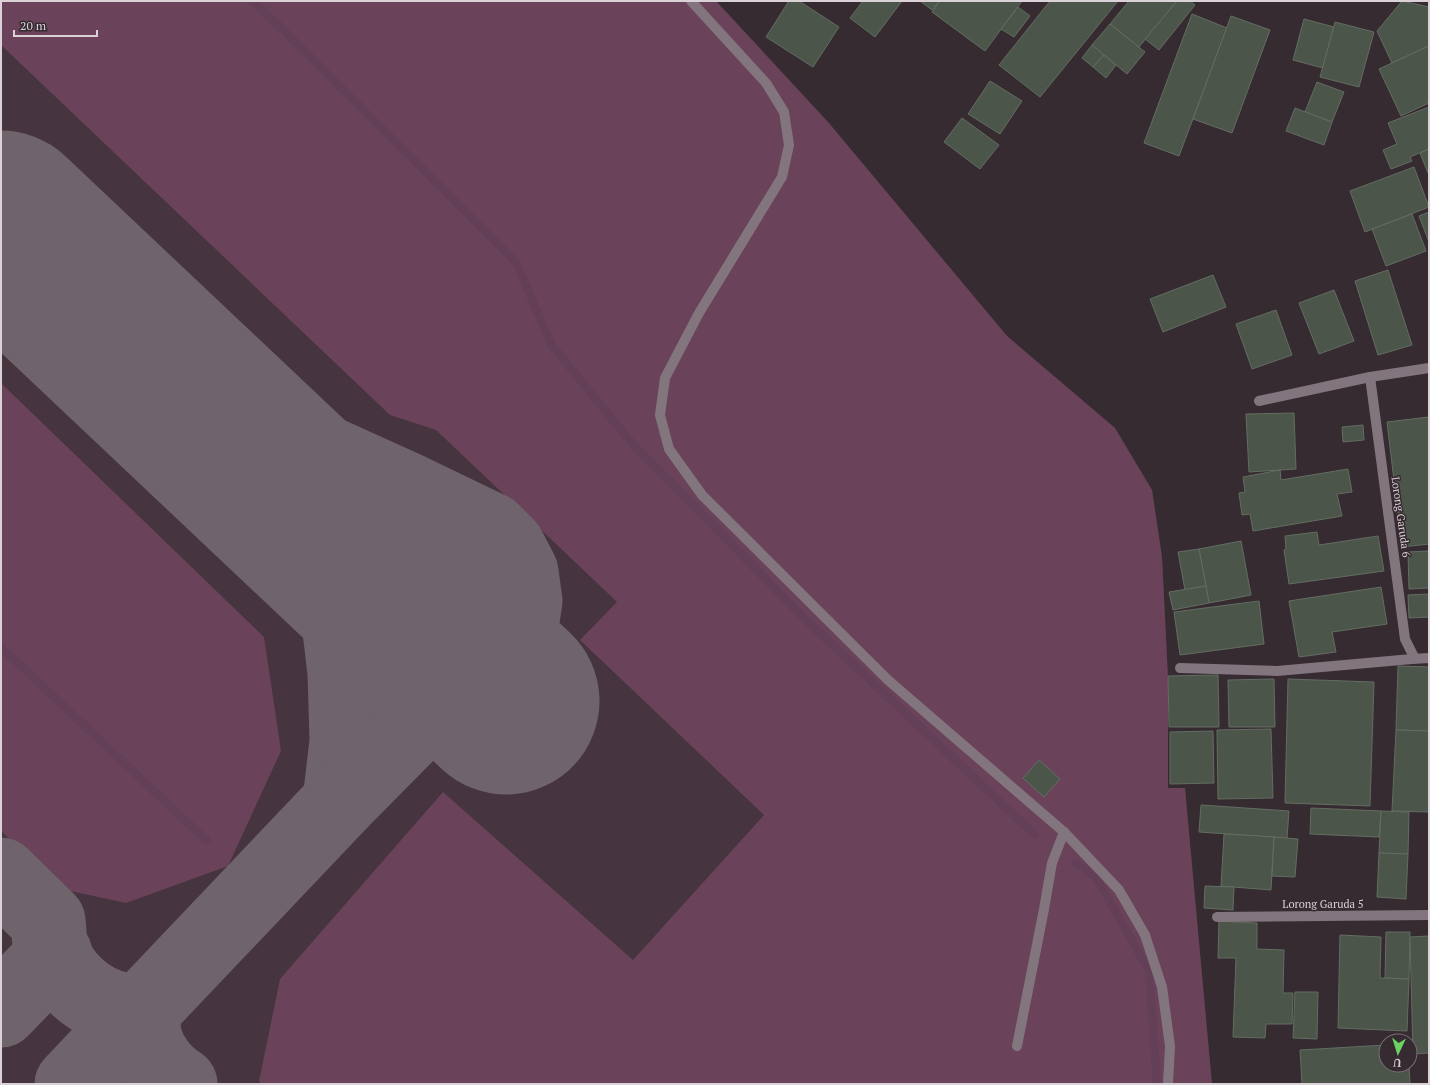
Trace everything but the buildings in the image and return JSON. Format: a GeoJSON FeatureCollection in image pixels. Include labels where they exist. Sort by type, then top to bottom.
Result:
{"type":"FeatureCollection","features":[{"type":"Feature","properties":{"kind":"street"},"geometry":{"type":"LineString","coordinates":[[691,1],[766,83],[784,112],[789,145],[782,177],[699,313],[665,378],[660,415],[669,449],[702,495],[888,680],[1064,832],[1119,890],[1145,935],[1162,987],[1170,1046],[1168,1084]]}},
{"type":"Feature","properties":{"kind":"street"},"geometry":{"type":"LineString","coordinates":[[1259,401],[1370,377],[1429,368]]}},
{"type":"Feature","properties":{"kind":"street","name":"Lorong Garuda 6"},"geometry":{"type":"LineString","coordinates":[[1370,377],[1405,639],[1413,655],[1412,659]]}},
{"type":"Feature","properties":{"kind":"street"},"geometry":{"type":"LineString","coordinates":[[1180,668],[1277,671],[1429,658]]}},
{"type":"Feature","properties":{"kind":"street"},"geometry":{"type":"LineString","coordinates":[[1017,1046],[1052,863],[1064,832]]}},
{"type":"Feature","properties":{"kind":"street","name":"Lorong Garuda 5"},"geometry":{"type":"LineString","coordinates":[[1217,917],[1429,915]]}},
{"type":"Feature","properties":{"kind":"shaded area"},"geometry":{"type":"Polygon","coordinates":[[[1,1],[716,1],[828,122],[1007,336],[1115,428],[1152,490],[1162,557],[1168,678],[1168,788],[1185,788],[1212,1084],[1,1084],[1,1]]]}},
{"type":"Feature","properties":{"kind":"shaded area"},"geometry":{"type":"Polygon","coordinates":[[[1,1],[716,1],[828,122],[1007,336],[1115,428],[1152,490],[1162,557],[1168,678],[1168,788],[1185,788],[1212,1084],[262,1084],[259,1081],[280,979],[443,792],[633,960],[764,815],[580,640],[617,602],[436,430],[390,415],[1,45],[1,1]]]}},
{"type":"Feature","properties":{"kind":"shaded area"},"geometry":{"type":"Polygon","coordinates":[[[1,383],[264,637],[281,751],[228,866],[126,903],[61,889],[1,831],[1,383]]]}},
{"type":"Feature","properties":{"kind":"waterway"},"geometry":{"type":"LineString","coordinates":[[252,1],[279,26],[516,262],[551,344],[630,441],[806,620],[1035,835]]}},
{"type":"Feature","properties":{"kind":"waterway"},"geometry":{"type":"LineString","coordinates":[[1,647],[206,840]]}},
{"type":"Feature","properties":{"kind":"waterway"},"geometry":{"type":"LineString","coordinates":[[1076,863],[1096,877],[1149,971],[1157,1084]]}},
{"type":"Feature","properties":{"kind":"taxiway"},"geometry":{"type":"LineString","coordinates":[[3,225],[189,391],[410,491],[491,530],[508,547],[521,572],[525,601],[521,626],[508,647],[479,676],[462,681],[435,685],[411,683],[387,672],[364,651],[354,632],[350,610],[353,576],[349,553],[333,530],[279,487]]}},
{"type":"Feature","properties":{"kind":"taxiway"},"geometry":{"type":"LineString","coordinates":[[336,603],[345,673],[347,741],[340,802]]}},
{"type":"Feature","properties":{"kind":"taxiway"},"geometry":{"type":"LineString","coordinates":[[72,1084],[340,802],[412,729],[479,676]]}},
{"type":"Feature","properties":{"kind":"taxiway"},"geometry":{"type":"LineString","coordinates":[[1,875],[48,921],[50,943],[54,955],[60,967],[77,987],[99,1002],[111,1007],[124,1010],[142,1009],[144,1034],[149,1049],[162,1069],[180,1084]]}},
{"type":"Feature","properties":{"kind":"taxiway"},"geometry":{"type":"LineString","coordinates":[[1,1010],[55,954]]}},
{"type":"Feature","properties":{"kind":"runway"},"geometry":{"type":"LineString","coordinates":[[1,224],[506,701]]}}]}
